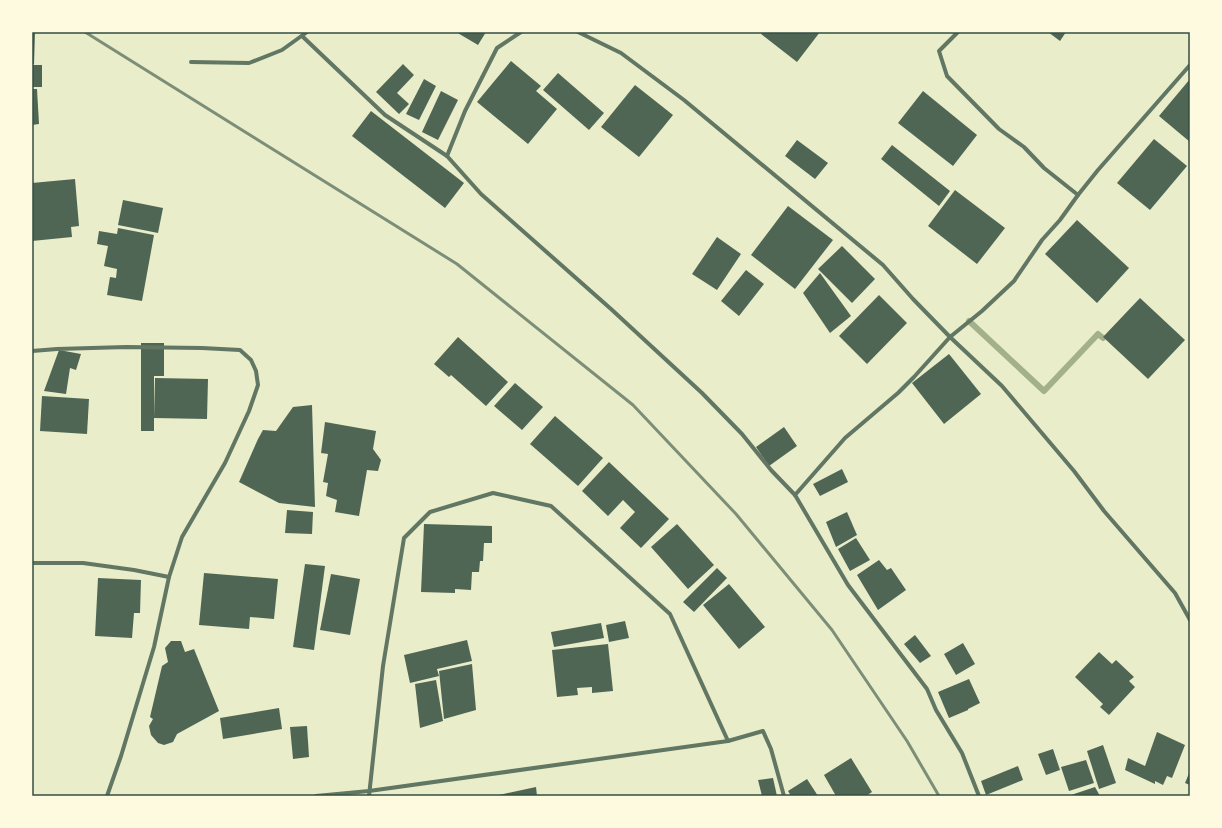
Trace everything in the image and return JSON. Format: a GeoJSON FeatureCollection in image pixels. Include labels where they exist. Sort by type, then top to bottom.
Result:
{"type":"FeatureCollection","features":[{"type":"Feature","properties":{"kind":"street"},"geometry":{"type":"LineString","coordinates":[[191,62],[249,63],[282,50],[307,32]]}},
{"type":"Feature","properties":{"kind":"street"},"geometry":{"type":"LineString","coordinates":[[447,156],[465,111],[497,48],[521,32]]}},
{"type":"Feature","properties":{"kind":"street"},"geometry":{"type":"LineString","coordinates":[[578,32],[621,53],[684,100],[870,252],[913,299],[1002,386],[1074,471],[1104,511],[1175,594],[1190,620]]}},
{"type":"Feature","properties":{"kind":"street"},"geometry":{"type":"LineString","coordinates":[[958,32],[939,51],[947,76],[999,129],[1024,147],[1044,168],[1078,195]]}},
{"type":"Feature","properties":{"kind":"street"},"geometry":{"type":"LineString","coordinates":[[302,36],[385,115],[447,156],[482,194],[611,309],[702,393],[742,434],[771,470],[795,495],[848,585],[927,690],[936,710],[962,753],[978,796]]}},
{"type":"Feature","properties":{"kind":"street"},"geometry":{"type":"LineString","coordinates":[[795,495],[845,438],[914,378],[950,336],[982,311],[1014,281],[1042,240],[1060,220],[1098,170],[1190,65]]}},
{"type":"Feature","properties":{"kind":"street"},"geometry":{"type":"LineString","coordinates":[[32,351],[126,347],[240,350],[251,360],[256,372],[258,385],[249,411],[225,463],[182,537],[169,577],[154,647],[121,756],[107,796]]}},
{"type":"Feature","properties":{"kind":"street"},"geometry":{"type":"LineString","coordinates":[[368,796],[383,666],[404,538],[430,512],[493,493],[551,506],[670,614],[728,741]]}},
{"type":"Feature","properties":{"kind":"street"},"geometry":{"type":"LineString","coordinates":[[32,563],[83,563],[134,570],[169,577]]}},
{"type":"Feature","properties":{"kind":"street"},"geometry":{"type":"LineString","coordinates":[[316,796],[369,791],[728,741],[763,731],[772,749],[784,796]]}},
{"type":"Feature","properties":{"kind":"building"},"geometry":{"type":"Polygon","coordinates":[[[32,32],[35,32],[34,64],[32,64],[32,32]]]}},
{"type":"Feature","properties":{"kind":"building"},"geometry":{"type":"Polygon","coordinates":[[[456,32],[486,32],[478,45],[456,32]]]}},
{"type":"Feature","properties":{"kind":"building"},"geometry":{"type":"Polygon","coordinates":[[[763,32],[820,32],[797,62],[761,34],[763,32]]]}},
{"type":"Feature","properties":{"kind":"building"},"geometry":{"type":"Polygon","coordinates":[[[1048,32],[1066,32],[1060,41],[1048,32]]]}},
{"type":"Feature","properties":{"kind":"building"},"geometry":{"type":"Polygon","coordinates":[[[511,61],[541,86],[536,91],[557,109],[528,144],[477,102],[511,61]]]}},
{"type":"Feature","properties":{"kind":"building"},"geometry":{"type":"Polygon","coordinates":[[[403,64],[414,75],[397,93],[409,104],[399,114],[376,92],[403,64]]]}},
{"type":"Feature","properties":{"kind":"building"},"geometry":{"type":"Polygon","coordinates":[[[32,65],[42,65],[42,87],[32,87],[32,65]]]}},
{"type":"Feature","properties":{"kind":"building"},"geometry":{"type":"Polygon","coordinates":[[[558,73],[604,113],[589,130],[543,90],[558,73]]]}},
{"type":"Feature","properties":{"kind":"building"},"geometry":{"type":"Polygon","coordinates":[[[424,79],[436,86],[419,120],[406,114],[424,79]]]}},
{"type":"Feature","properties":{"kind":"building"},"geometry":{"type":"Polygon","coordinates":[[[1190,79],[1190,142],[1159,116],[1190,79]]]}},
{"type":"Feature","properties":{"kind":"building"},"geometry":{"type":"Polygon","coordinates":[[[635,85],[673,115],[639,157],[601,127],[635,85]]]}},
{"type":"Feature","properties":{"kind":"building"},"geometry":{"type":"Polygon","coordinates":[[[32,89],[37,89],[39,124],[32,125],[32,89]]]}},
{"type":"Feature","properties":{"kind":"building"},"geometry":{"type":"Polygon","coordinates":[[[441,91],[458,100],[438,140],[422,132],[441,91]]]}},
{"type":"Feature","properties":{"kind":"building"},"geometry":{"type":"Polygon","coordinates":[[[923,91],[977,135],[953,166],[898,123],[923,91]]]}},
{"type":"Feature","properties":{"kind":"building"},"geometry":{"type":"Polygon","coordinates":[[[371,111],[464,183],[445,208],[352,136],[371,111]]]}},
{"type":"Feature","properties":{"kind":"building"},"geometry":{"type":"Polygon","coordinates":[[[1154,139],[1187,166],[1150,210],[1117,183],[1154,139]]]}},
{"type":"Feature","properties":{"kind":"building"},"geometry":{"type":"Polygon","coordinates":[[[797,140],[828,163],[815,179],[785,156],[797,140]]]}},
{"type":"Feature","properties":{"kind":"building"},"geometry":{"type":"Polygon","coordinates":[[[892,145],[950,191],[939,206],[881,159],[892,145]]]}},
{"type":"Feature","properties":{"kind":"building"},"geometry":{"type":"Polygon","coordinates":[[[75,179],[79,226],[71,227],[72,237],[32,241],[32,183],[75,179]]]}},
{"type":"Feature","properties":{"kind":"building"},"geometry":{"type":"Polygon","coordinates":[[[955,190],[1005,228],[977,264],[928,226],[955,190]]]}},
{"type":"Feature","properties":{"kind":"building"},"geometry":{"type":"Polygon","coordinates":[[[123,200],[163,208],[158,233],[118,225],[123,200]]]}},
{"type":"Feature","properties":{"kind":"building"},"geometry":{"type":"Polygon","coordinates":[[[788,206],[833,240],[795,289],[751,255],[788,206]]]}},
{"type":"Feature","properties":{"kind":"building"},"geometry":{"type":"Polygon","coordinates":[[[1077,220],[1129,268],[1097,303],[1045,254],[1077,220]]]}},
{"type":"Feature","properties":{"kind":"building"},"geometry":{"type":"Polygon","coordinates":[[[118,228],[154,235],[142,301],[107,295],[110,277],[116,278],[117,269],[104,266],[108,246],[97,244],[99,231],[117,234],[118,228]]]}},
{"type":"Feature","properties":{"kind":"building"},"geometry":{"type":"Polygon","coordinates":[[[717,237],[741,254],[717,290],[692,274],[717,237]]]}},
{"type":"Feature","properties":{"kind":"building"},"geometry":{"type":"Polygon","coordinates":[[[842,246],[875,279],[852,303],[818,269],[842,246]]]}},
{"type":"Feature","properties":{"kind":"building"},"geometry":{"type":"Polygon","coordinates":[[[746,270],[764,284],[739,316],[721,301],[746,270]]]}},
{"type":"Feature","properties":{"kind":"building"},"geometry":{"type":"Polygon","coordinates":[[[820,273],[851,316],[830,333],[803,293],[820,273]]]}},
{"type":"Feature","properties":{"kind":"building"},"geometry":{"type":"Polygon","coordinates":[[[879,295],[907,323],[867,364],[839,336],[879,295]]]}},
{"type":"Feature","properties":{"kind":"building"},"geometry":{"type":"Polygon","coordinates":[[[1140,298],[1185,340],[1148,379],[1103,337],[1140,298]]]}},
{"type":"Feature","properties":{"kind":"building"},"geometry":{"type":"Polygon","coordinates":[[[458,337],[508,382],[486,406],[451,375],[449,377],[434,364],[458,337]]]}},
{"type":"Feature","properties":{"kind":"building"},"geometry":{"type":"Polygon","coordinates":[[[141,343],[164,343],[164,376],[154,376],[154,431],[141,431],[141,343]]]}},
{"type":"Feature","properties":{"kind":"building"},"geometry":{"type":"Polygon","coordinates":[[[59,350],[81,354],[76,370],[70,368],[66,394],[44,391],[59,350]]]}},
{"type":"Feature","properties":{"kind":"building"},"geometry":{"type":"Polygon","coordinates":[[[949,354],[981,394],[944,424],[912,383],[949,354]]]}},
{"type":"Feature","properties":{"kind":"building"},"geometry":{"type":"Polygon","coordinates":[[[155,378],[208,379],[207,419],[154,418],[155,378]]]}},
{"type":"Feature","properties":{"kind":"building"},"geometry":{"type":"Polygon","coordinates":[[[515,383],[543,407],[522,430],[494,406],[515,383]]]}},
{"type":"Feature","properties":{"kind":"building"},"geometry":{"type":"Polygon","coordinates":[[[42,396],[89,399],[87,434],[40,431],[42,396]]]}},
{"type":"Feature","properties":{"kind":"building"},"geometry":{"type":"Polygon","coordinates":[[[312,405],[315,507],[279,503],[239,482],[263,430],[276,431],[293,407],[312,405]]]}},
{"type":"Feature","properties":{"kind":"building"},"geometry":{"type":"Polygon","coordinates":[[[555,416],[603,458],[578,486],[530,444],[555,416]]]}},
{"type":"Feature","properties":{"kind":"building"},"geometry":{"type":"Polygon","coordinates":[[[325,422],[376,431],[373,449],[381,460],[378,471],[367,470],[359,516],[335,512],[337,500],[326,496],[328,483],[323,482],[328,454],[321,453],[325,422]]]}},
{"type":"Feature","properties":{"kind":"building"},"geometry":{"type":"Polygon","coordinates":[[[784,427],[797,446],[769,466],[756,447],[784,427]]]}},
{"type":"Feature","properties":{"kind":"building"},"geometry":{"type":"Polygon","coordinates":[[[609,462],[669,519],[641,548],[620,528],[635,512],[623,500],[608,516],[582,491],[609,462]]]}},
{"type":"Feature","properties":{"kind":"building"},"geometry":{"type":"Polygon","coordinates":[[[842,469],[848,482],[820,496],[813,484],[842,469]]]}},
{"type":"Feature","properties":{"kind":"building"},"geometry":{"type":"Polygon","coordinates":[[[287,510],[313,512],[312,534],[285,533],[287,510]]]}},
{"type":"Feature","properties":{"kind":"building"},"geometry":{"type":"Polygon","coordinates":[[[847,512],[857,535],[836,547],[826,522],[847,512]]]}},
{"type":"Feature","properties":{"kind":"building"},"geometry":{"type":"Polygon","coordinates":[[[424,524],[492,526],[492,543],[484,543],[483,561],[480,561],[479,572],[472,572],[471,590],[455,589],[455,593],[421,592],[424,524]]]}},
{"type":"Feature","properties":{"kind":"building"},"geometry":{"type":"Polygon","coordinates":[[[677,524],[714,565],[688,589],[651,547],[677,524]]]}},
{"type":"Feature","properties":{"kind":"building"},"geometry":{"type":"Polygon","coordinates":[[[856,538],[870,560],[850,571],[838,549],[856,538]]]}},
{"type":"Feature","properties":{"kind":"building"},"geometry":{"type":"Polygon","coordinates":[[[879,560],[887,570],[891,568],[906,590],[878,610],[857,575],[879,560]]]}},
{"type":"Feature","properties":{"kind":"building"},"geometry":{"type":"Polygon","coordinates":[[[305,564],[325,566],[314,650],[293,647],[305,564]]]}},
{"type":"Feature","properties":{"kind":"building"},"geometry":{"type":"Polygon","coordinates":[[[717,568],[727,578],[694,612],[683,602],[717,568]]]}},
{"type":"Feature","properties":{"kind":"building"},"geometry":{"type":"Polygon","coordinates":[[[204,573],[278,579],[274,619],[250,617],[249,629],[199,625],[204,573]]]}},
{"type":"Feature","properties":{"kind":"building"},"geometry":{"type":"Polygon","coordinates":[[[331,574],[360,579],[350,635],[320,630],[331,574]]]}},
{"type":"Feature","properties":{"kind":"building"},"geometry":{"type":"Polygon","coordinates":[[[98,578],[141,580],[140,613],[134,613],[132,638],[95,636],[98,578]]]}},
{"type":"Feature","properties":{"kind":"building"},"geometry":{"type":"Polygon","coordinates":[[[729,584],[765,627],[739,649],[703,605],[729,584]]]}},
{"type":"Feature","properties":{"kind":"building"},"geometry":{"type":"Polygon","coordinates":[[[625,621],[629,638],[609,642],[606,625],[625,621]]]}},
{"type":"Feature","properties":{"kind":"building"},"geometry":{"type":"Polygon","coordinates":[[[601,623],[604,638],[554,647],[551,632],[601,623]]]}},
{"type":"Feature","properties":{"kind":"building"},"geometry":{"type":"Polygon","coordinates":[[[915,635],[931,656],[920,663],[904,644],[915,635]]]}},
{"type":"Feature","properties":{"kind":"building"},"geometry":{"type":"Polygon","coordinates":[[[467,640],[472,661],[437,669],[439,676],[410,683],[404,655],[467,640]]]}},
{"type":"Feature","properties":{"kind":"building"},"geometry":{"type":"Polygon","coordinates":[[[171,641],[181,641],[185,652],[194,649],[219,711],[177,734],[173,742],[164,745],[158,743],[151,735],[149,726],[153,719],[150,717],[162,666],[168,662],[165,648],[171,641]]]}},
{"type":"Feature","properties":{"kind":"building"},"geometry":{"type":"Polygon","coordinates":[[[963,643],[975,664],[956,675],[944,654],[963,643]]]}},
{"type":"Feature","properties":{"kind":"building"},"geometry":{"type":"Polygon","coordinates":[[[608,644],[613,691],[592,693],[592,687],[577,688],[578,695],[557,697],[552,650],[608,644]]]}},
{"type":"Feature","properties":{"kind":"building"},"geometry":{"type":"Polygon","coordinates":[[[1099,652],[1112,664],[1116,660],[1134,677],[1129,681],[1135,687],[1109,715],[1100,707],[1103,704],[1075,677],[1099,652]]]}},
{"type":"Feature","properties":{"kind":"building"},"geometry":{"type":"Polygon","coordinates":[[[472,664],[476,710],[444,719],[439,671],[472,664]]]}},
{"type":"Feature","properties":{"kind":"building"},"geometry":{"type":"Polygon","coordinates":[[[969,679],[980,703],[949,718],[938,692],[969,679]]]}},
{"type":"Feature","properties":{"kind":"building"},"geometry":{"type":"Polygon","coordinates":[[[436,680],[443,721],[420,728],[415,684],[436,680]]]}},
{"type":"Feature","properties":{"kind":"building"},"geometry":{"type":"Polygon","coordinates":[[[279,708],[282,729],[223,739],[220,718],[279,708]]]}},
{"type":"Feature","properties":{"kind":"building"},"geometry":{"type":"Polygon","coordinates":[[[307,726],[309,757],[293,759],[290,727],[307,726]]]}},
{"type":"Feature","properties":{"kind":"building"},"geometry":{"type":"Polygon","coordinates":[[[1157,732],[1185,745],[1172,778],[1167,776],[1163,785],[1155,781],[1155,784],[1125,770],[1128,758],[1145,766],[1157,732]]]}},
{"type":"Feature","properties":{"kind":"building"},"geometry":{"type":"Polygon","coordinates":[[[1103,745],[1116,783],[1099,789],[1087,751],[1103,745]]]}},
{"type":"Feature","properties":{"kind":"building"},"geometry":{"type":"Polygon","coordinates":[[[1053,749],[1060,770],[1046,775],[1038,754],[1053,749]]]}},
{"type":"Feature","properties":{"kind":"building"},"geometry":{"type":"Polygon","coordinates":[[[851,758],[872,792],[866,796],[836,796],[824,775],[851,758]]]}},
{"type":"Feature","properties":{"kind":"building"},"geometry":{"type":"Polygon","coordinates":[[[1086,760],[1094,783],[1069,791],[1061,767],[1086,760]]]}},
{"type":"Feature","properties":{"kind":"building"},"geometry":{"type":"Polygon","coordinates":[[[1018,766],[1023,780],[986,795],[981,781],[1018,766]]]}},
{"type":"Feature","properties":{"kind":"building"},"geometry":{"type":"Polygon","coordinates":[[[1190,771],[1190,785],[1185,783],[1190,771]]]}},
{"type":"Feature","properties":{"kind":"building"},"geometry":{"type":"Polygon","coordinates":[[[773,778],[777,796],[762,796],[758,780],[773,778]]]}},
{"type":"Feature","properties":{"kind":"building"},"geometry":{"type":"Polygon","coordinates":[[[807,779],[818,796],[791,796],[788,791],[807,779]]]}},
{"type":"Feature","properties":{"kind":"building"},"geometry":{"type":"Polygon","coordinates":[[[536,787],[537,796],[499,796],[499,795],[536,787]]]}},
{"type":"Feature","properties":{"kind":"building"},"geometry":{"type":"Polygon","coordinates":[[[1095,787],[1100,796],[1071,795],[1095,787]]]}},
{"type":"Feature","properties":{"kind":"waterway"},"geometry":{"type":"LineString","coordinates":[[969,321],[1044,391],[1098,334],[1103,338]]}},
{"type":"Feature","properties":{"kind":"railway"},"geometry":{"type":"LineString","coordinates":[[85,32],[457,264],[633,405],[736,514],[832,630],[907,741],[939,796]]}}]}
